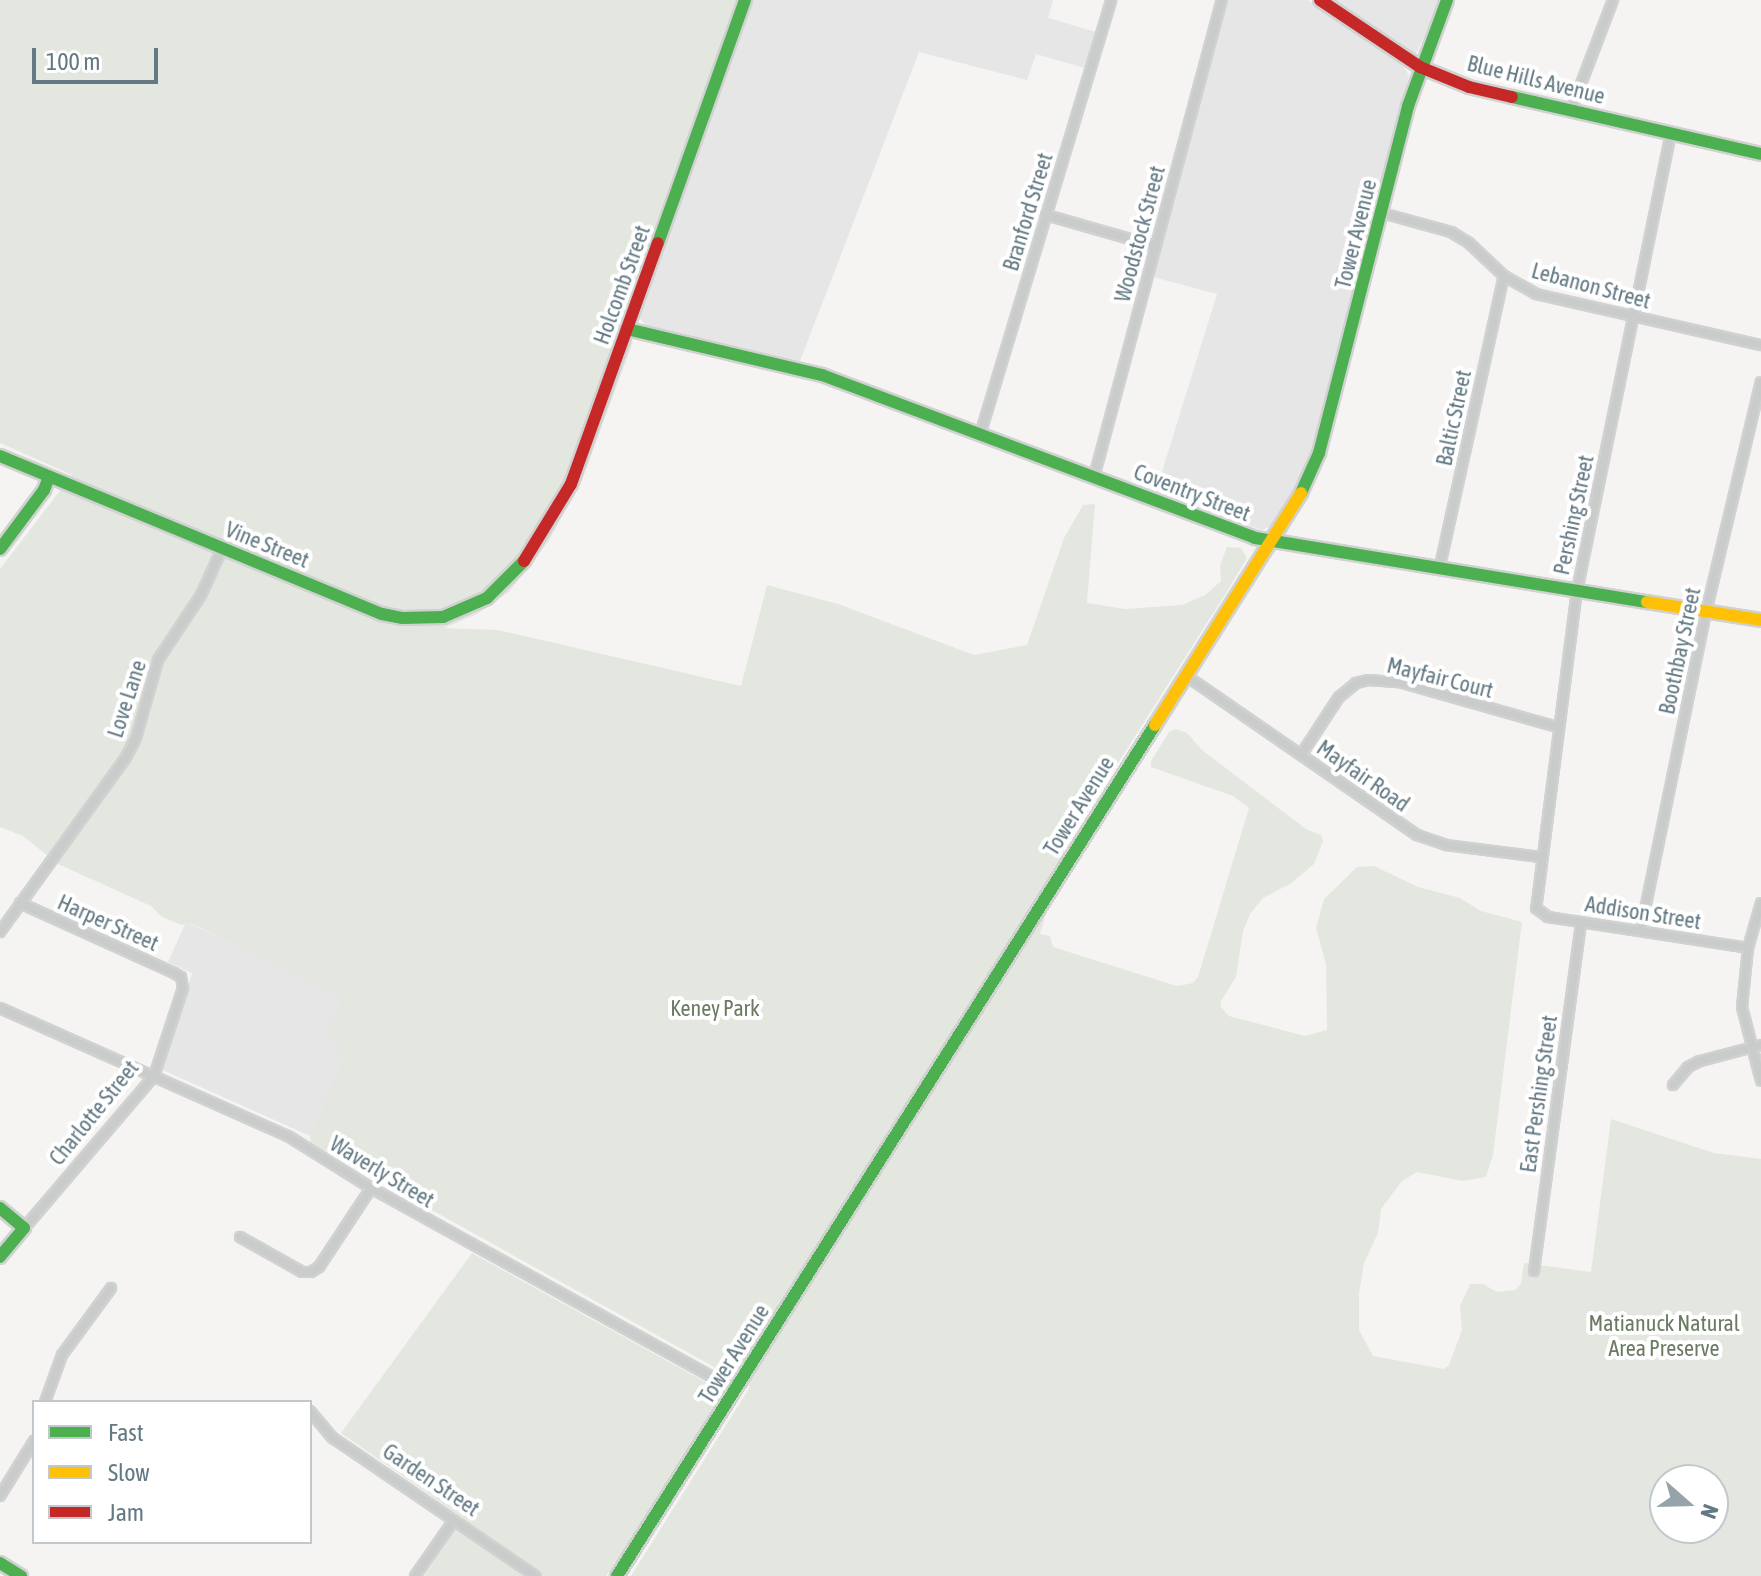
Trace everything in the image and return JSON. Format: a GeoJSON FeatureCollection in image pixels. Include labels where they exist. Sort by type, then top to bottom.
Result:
{"type":"FeatureCollection","features":[{"type":"Feature","properties":{"kind":"street","name":"Holcomb Street"},"geometry":{"type":"LineString","coordinates":[[515,573],[540,541],[571,484],[745,0]]}},
{"type":"Feature","properties":{"kind":"street","name":"Branford Street"},"geometry":{"type":"LineString","coordinates":[[980,435],[1111,0]]}},
{"type":"Feature","properties":{"kind":"street","name":"Woodstock Street"},"geometry":{"type":"LineString","coordinates":[[1094,477],[1222,0]]}},
{"type":"Feature","properties":{"kind":"street","name":"Blue Hills Avenue"},"geometry":{"type":"LineString","coordinates":[[1320,0],[1420,67],[1474,88],[1761,154]]}},
{"type":"Feature","properties":{"kind":"street","name":"Tower Avenue"},"geometry":{"type":"LineString","coordinates":[[617,1576],[1301,494],[1319,453],[1420,67],[1447,0]]}},
{"type":"Feature","properties":{"kind":"street"},"geometry":{"type":"LineString","coordinates":[[1571,110],[1613,0]]}},
{"type":"Feature","properties":{"kind":"street","name":"Pershing Street"},"geometry":{"type":"LineString","coordinates":[[1536,908],[1540,857],[1577,590],[1671,133]]}},
{"type":"Feature","properties":{"kind":"street","name":"Lebanon Street"},"geometry":{"type":"LineString","coordinates":[[1382,213],[1451,232],[1504,276],[1536,294],[1761,345]]}},
{"type":"Feature","properties":{"kind":"street"},"geometry":{"type":"LineString","coordinates":[[1046,215],[1155,246]]}},
{"type":"Feature","properties":{"kind":"street","name":"Baltic Street"},"geometry":{"type":"LineString","coordinates":[[1440,566],[1504,276]]}},
{"type":"Feature","properties":{"kind":"street","name":"Coventry Street"},"geometry":{"type":"LineString","coordinates":[[627,329],[813,372],[1245,534],[1272,541],[1761,620]]}},
{"type":"Feature","properties":{"kind":"street","name":"Boothbay Street"},"geometry":{"type":"LineString","coordinates":[[1641,929],[1706,612],[1761,382]]}},
{"type":"Feature","properties":{"kind":"street","name":"Vine Street"},"geometry":{"type":"LineString","coordinates":[[0,456],[368,608],[402,618],[425,619],[461,612],[487,598],[515,573]]}},
{"type":"Feature","properties":{"kind":"street"},"geometry":{"type":"LineString","coordinates":[[0,549],[44,490],[49,477]]}},
{"type":"Feature","properties":{"kind":"street","name":"Love Lane"},"geometry":{"type":"LineString","coordinates":[[0,931],[126,757],[136,738],[158,660],[201,595],[222,549]]}},
{"type":"Feature","properties":{"kind":"street","name":"Mayfair Road"},"geometry":{"type":"LineString","coordinates":[[1185,675],[1406,829],[1430,841],[1540,857]]}},
{"type":"Feature","properties":{"kind":"street","name":"Mayfair Court"},"geometry":{"type":"LineString","coordinates":[[1301,755],[1339,697],[1356,683],[1368,680],[1399,682],[1557,727]]}},
{"type":"Feature","properties":{"kind":"street","name":"Harper Street"},"geometry":{"type":"LineString","coordinates":[[20,903],[181,977]]}},
{"type":"Feature","properties":{"kind":"street"},"geometry":{"type":"LineString","coordinates":[[1761,903],[1748,948],[1742,1007],[1750,1048],[1761,1081]]}},
{"type":"Feature","properties":{"kind":"street","name":"Addison Street"},"geometry":{"type":"LineString","coordinates":[[1536,908],[1548,917],[1748,948]]}},
{"type":"Feature","properties":{"kind":"street","name":"East Pershing Street"},"geometry":{"type":"LineString","coordinates":[[1534,1271],[1581,922]]}},
{"type":"Feature","properties":{"kind":"street","name":"Charlotte Street"},"geometry":{"type":"LineString","coordinates":[[0,1257],[154,1076],[183,988],[181,977]]}},
{"type":"Feature","properties":{"kind":"street","name":"Waverly Street"},"geometry":{"type":"LineString","coordinates":[[0,1008],[288,1136],[371,1188],[735,1390]]}},
{"type":"Feature","properties":{"kind":"street"},"geometry":{"type":"LineString","coordinates":[[1673,1085],[1688,1067],[1700,1061],[1761,1045]]}},
{"type":"Feature","properties":{"kind":"street"},"geometry":{"type":"LineString","coordinates":[[240,1237],[302,1272],[311,1272],[319,1267],[371,1188]]}},
{"type":"Feature","properties":{"kind":"street"},"geometry":{"type":"LineString","coordinates":[[0,1208],[24,1228]]}},
{"type":"Feature","properties":{"kind":"street"},"geometry":{"type":"LineString","coordinates":[[46,1400],[62,1355],[111,1288]]}},
{"type":"Feature","properties":{"kind":"street","name":"Garden Street"},"geometry":{"type":"LineString","coordinates":[[312,1413],[333,1438],[535,1576]]}},
{"type":"Feature","properties":{"kind":"street"},"geometry":{"type":"LineString","coordinates":[[0,1496],[32,1444]]}},
{"type":"Feature","properties":{"kind":"street"},"geometry":{"type":"LineString","coordinates":[[415,1576],[454,1520]]}},
{"type":"Feature","properties":{"kind":"street"},"geometry":{"type":"LineString","coordinates":[[0,1563],[21,1576]]}},
{"type":"Feature","properties":{"kind":"shaded area"},"geometry":{"type":"Polygon","coordinates":[[[751,0],[1053,0],[1048,18],[1096,32],[1085,68],[1036,54],[1027,80],[919,52],[800,361],[646,325],[640,319],[649,282],[751,0]]]}},
{"type":"Feature","properties":{"kind":"shaded area"},"geometry":{"type":"Polygon","coordinates":[[[1227,0],[1308,0],[1404,67],[1409,76],[1317,436],[1297,483],[1271,526],[1262,530],[1156,491],[1217,294],[1153,277],[1227,0]]]}},
{"type":"Feature","properties":{"kind":"shaded area"},"geometry":{"type":"Polygon","coordinates":[[[1334,0],[1441,0],[1416,54],[1385,37],[1334,0]]]}},
{"type":"Feature","properties":{"kind":"shaded area"},"geometry":{"type":"Polygon","coordinates":[[[186,922],[345,993],[349,1044],[310,1136],[163,1070],[192,973],[168,962],[186,922]]]}},
{"type":"Feature","properties":{"kind":"green space","name":"Keney Park"},"geometry":{"type":"Polygon","coordinates":[[[0,0],[737,0],[614,337],[633,342],[581,483],[548,542],[509,592],[477,614],[444,628],[498,630],[741,686],[767,585],[838,604],[974,655],[1027,645],[1064,538],[1083,505],[1095,504],[1087,603],[1125,609],[1182,605],[1205,595],[1221,581],[1220,565],[1227,547],[1241,548],[1247,558],[1066,845],[1040,934],[1050,936],[1053,947],[1177,986],[1193,983],[1198,977],[1249,808],[1233,796],[1151,767],[1151,761],[1169,732],[1176,729],[1187,733],[1202,750],[1306,829],[1321,835],[1323,841],[1314,864],[1290,884],[1263,898],[1250,914],[1243,931],[1236,977],[1221,1001],[1221,1007],[1229,1016],[1305,1036],[1327,1030],[1326,964],[1316,928],[1324,899],[1357,867],[1374,866],[1418,887],[1460,898],[1481,911],[1522,922],[1493,1155],[1486,1177],[1463,1181],[1417,1172],[1402,1181],[1381,1209],[1378,1233],[1364,1263],[1359,1293],[1359,1330],[1373,1356],[1444,1369],[1449,1365],[1462,1330],[1460,1306],[1470,1284],[1483,1284],[1497,1292],[1515,1290],[1521,1284],[1524,1263],[1591,1272],[1611,1119],[1714,1153],[1761,1159],[1761,1576],[631,1576],[750,1387],[311,1143],[310,1136],[344,1055],[328,1034],[343,998],[190,923],[182,925],[162,917],[151,906],[58,864],[23,836],[0,827],[0,569],[72,475],[0,443],[0,0]]]}},
{"type":"Feature","properties":{"kind":"green space"},"geometry":{"type":"Polygon","coordinates":[[[472,1253],[725,1393],[606,1576],[424,1576],[463,1518],[341,1433],[472,1253]]]}},
{"type":"Feature","properties":{"kind":"traffic: fast"},"geometry":{"type":"LineString","coordinates":[[658,243],[745,0]]}},
{"type":"Feature","properties":{"kind":"traffic: fast"},"geometry":{"type":"LineString","coordinates":[[1301,493],[1319,453],[1408,106],[1447,0]]}},
{"type":"Feature","properties":{"kind":"traffic: fast"},"geometry":{"type":"LineString","coordinates":[[1512,97],[1761,154]]}},
{"type":"Feature","properties":{"kind":"traffic: fast"},"geometry":{"type":"LineString","coordinates":[[627,329],[822,375],[1255,538],[1647,602]]}},
{"type":"Feature","properties":{"kind":"traffic: fast"},"geometry":{"type":"LineString","coordinates":[[0,456],[382,614],[402,618],[443,617],[487,598],[524,561]]}},
{"type":"Feature","properties":{"kind":"traffic: fast"},"geometry":{"type":"LineString","coordinates":[[0,549],[44,490],[49,477]]}},
{"type":"Feature","properties":{"kind":"traffic: fast"},"geometry":{"type":"LineString","coordinates":[[617,1576],[1155,725]]}},
{"type":"Feature","properties":{"kind":"traffic: fast"},"geometry":{"type":"LineString","coordinates":[[0,1208],[24,1228],[0,1257]]}},
{"type":"Feature","properties":{"kind":"traffic: fast"},"geometry":{"type":"LineString","coordinates":[[0,1563],[21,1576]]}},
{"type":"Feature","properties":{"kind":"traffic: slow"},"geometry":{"type":"LineString","coordinates":[[1155,725],[1301,493]]}},
{"type":"Feature","properties":{"kind":"traffic: slow"},"geometry":{"type":"LineString","coordinates":[[1647,602],[1761,620]]}},
{"type":"Feature","properties":{"kind":"traffic: jam"},"geometry":{"type":"LineString","coordinates":[[1320,0],[1420,67],[1469,87],[1512,97]]}},
{"type":"Feature","properties":{"kind":"traffic: jam"},"geometry":{"type":"LineString","coordinates":[[524,561],[571,484],[658,243]]}},
{"type":"Feature","properties":{"kind":"park label","name":"Matianuck Natural Area Preserve"},"geometry":{"type":"Point","coordinates":[1664,1336]}}]}
